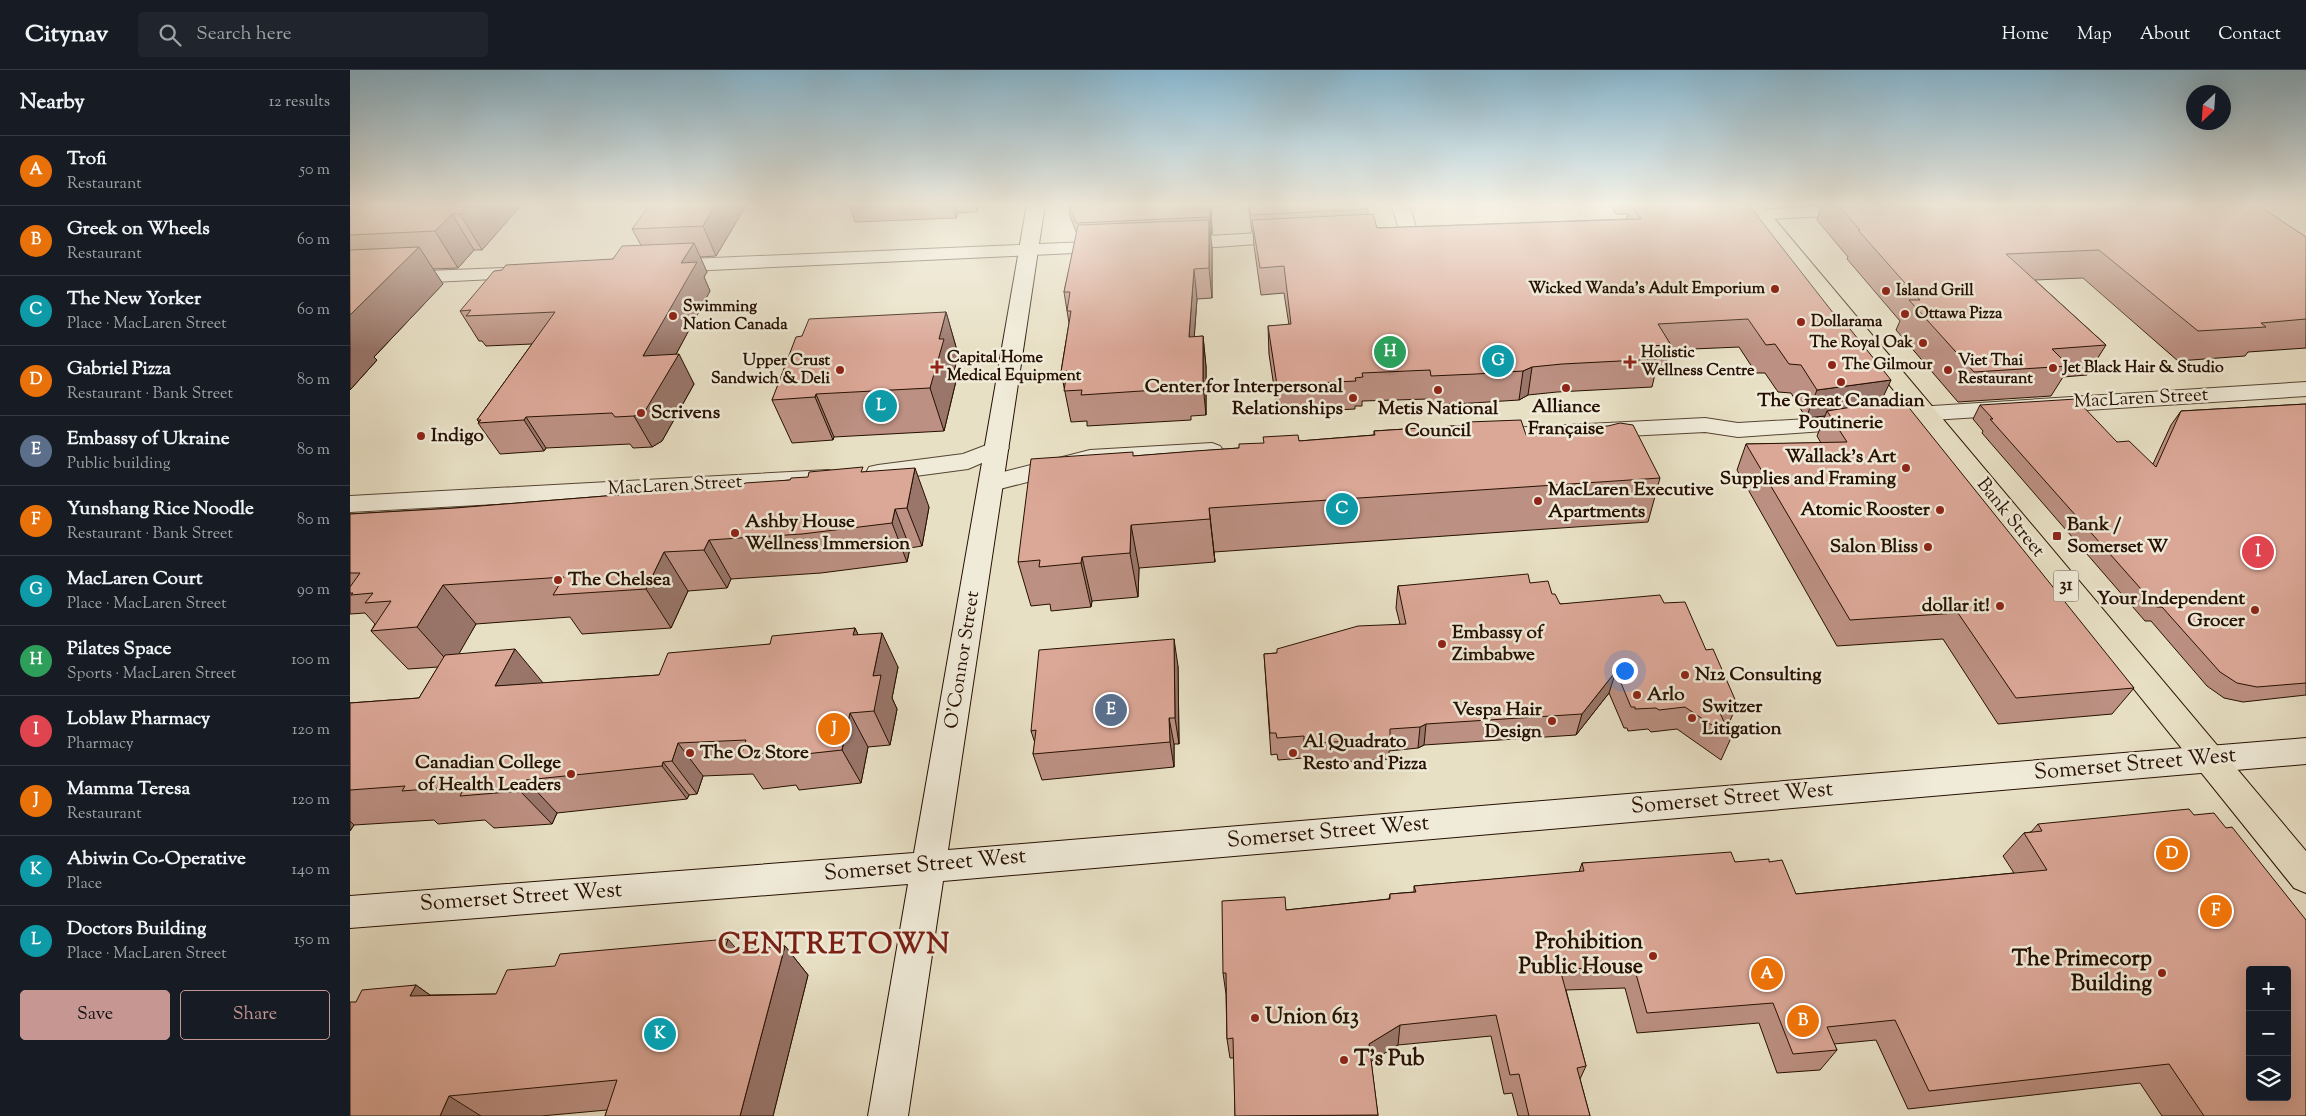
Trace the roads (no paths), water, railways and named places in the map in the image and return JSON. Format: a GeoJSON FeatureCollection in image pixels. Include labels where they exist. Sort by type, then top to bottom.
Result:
{"type":"FeatureCollection","features":[{"type":"Feature","properties":{"kind":"main road","name":"Bank Street"},"geometry":{"type":"LineString","coordinates":[[1794,253],[2306,877]]}},
{"type":"Feature","properties":{"kind":"street"},"geometry":{"type":"LineString","coordinates":[[652,267],[985,253]]}},
{"type":"Feature","properties":{"kind":"street","name":"O'Connor Street"},"geometry":{"type":"LineString","coordinates":[[888,1116],[992,483],[1028,253]]}},
{"type":"Feature","properties":{"kind":"street"},"geometry":{"type":"LineString","coordinates":[[350,280],[542,272]]}},
{"type":"Feature","properties":{"kind":"street","name":"MacLaren Street"},"geometry":{"type":"LineString","coordinates":[[1471,437],[1705,425],[1738,430],[1854,424],[1885,416],[2306,389]]}},
{"type":"Feature","properties":{"kind":"street","name":"MacLaren Street"},"geometry":{"type":"LineString","coordinates":[[350,504],[852,476],[968,461],[997,448]]}},
{"type":"Feature","properties":{"kind":"street"},"geometry":{"type":"LineString","coordinates":[[992,483],[1090,458],[1236,450]]}},
{"type":"Feature","properties":{"kind":"street","name":"Somerset Street West"},"geometry":{"type":"LineString","coordinates":[[350,912],[928,866],[2306,751]]}},
{"type":"Feature","properties":{"kind":"place","name":"Wicked Wanda's Adult Emporium"},"geometry":{"type":"Point","coordinates":[1775,289]}},
{"type":"Feature","properties":{"kind":"place","name":"Island Grill"},"geometry":{"type":"Point","coordinates":[1886,291]}},
{"type":"Feature","properties":{"kind":"place","name":"Ottawa Pizza"},"geometry":{"type":"Point","coordinates":[1905,314]}},
{"type":"Feature","properties":{"kind":"place","name":"Swimming Nation Canada"},"geometry":{"type":"Point","coordinates":[673,316]}},
{"type":"Feature","properties":{"kind":"place","name":"Dollarama"},"geometry":{"type":"Point","coordinates":[1801,322]}},
{"type":"Feature","properties":{"kind":"place","name":"The Royal Oak"},"geometry":{"type":"Point","coordinates":[1923,343]}},
{"type":"Feature","properties":{"kind":"place","name":"Pilates Space"},"geometry":{"type":"Point","coordinates":[1390,352]}},
{"type":"Feature","properties":{"kind":"place","name":"MacLaren Court"},"geometry":{"type":"Point","coordinates":[1498,361]}},
{"type":"Feature","properties":{"kind":"place","name":"Holistic Wellness Centre"},"geometry":{"type":"Point","coordinates":[1630,362]}},
{"type":"Feature","properties":{"kind":"place","name":"The Gilmour"},"geometry":{"type":"Point","coordinates":[1832,365]}},
{"type":"Feature","properties":{"kind":"place","name":"Capital Home Medical Equipment"},"geometry":{"type":"Point","coordinates":[937,367]}},
{"type":"Feature","properties":{"kind":"place","name":"Jet Black Hair & Studio"},"geometry":{"type":"Point","coordinates":[2053,368]}},
{"type":"Feature","properties":{"kind":"place","name":"Upper Crust Sandwich & Deli"},"geometry":{"type":"Point","coordinates":[840,370]}},
{"type":"Feature","properties":{"kind":"place","name":"Viet Thai Restaurant"},"geometry":{"type":"Point","coordinates":[1948,370]}},
{"type":"Feature","properties":{"kind":"place","name":"The Great Canadian Poutinerie"},"geometry":{"type":"Point","coordinates":[1841,382]}},
{"type":"Feature","properties":{"kind":"place","name":"Alliance Française"},"geometry":{"type":"Point","coordinates":[1566,388]}},
{"type":"Feature","properties":{"kind":"place","name":"Metis National Council"},"geometry":{"type":"Point","coordinates":[1438,390]}},
{"type":"Feature","properties":{"kind":"place","name":"Center for Interpersonal Relationships"},"geometry":{"type":"Point","coordinates":[1353,398]}},
{"type":"Feature","properties":{"kind":"place","name":"Doctors Building"},"geometry":{"type":"Point","coordinates":[881,406]}},
{"type":"Feature","properties":{"kind":"place","name":"Scrivens"},"geometry":{"type":"Point","coordinates":[641,413]}},
{"type":"Feature","properties":{"kind":"place","name":"Indigo"},"geometry":{"type":"Point","coordinates":[421,436]}},
{"type":"Feature","properties":{"kind":"place","name":"Wallack's Art Supplies and Framing"},"geometry":{"type":"Point","coordinates":[1906,468]}},
{"type":"Feature","properties":{"kind":"place","name":"MacLaren Executive Apartments"},"geometry":{"type":"Point","coordinates":[1538,501]}},
{"type":"Feature","properties":{"kind":"place","name":"The New Yorker"},"geometry":{"type":"Point","coordinates":[1342,509]}},
{"type":"Feature","properties":{"kind":"place","name":"Atomic Rooster"},"geometry":{"type":"Point","coordinates":[1940,510]}},
{"type":"Feature","properties":{"kind":"place","name":"Ashby House Wellness Immersion"},"geometry":{"type":"Point","coordinates":[735,533]}},
{"type":"Feature","properties":{"kind":"place","name":"Bank / Somerset W"},"geometry":{"type":"Point","coordinates":[2057,536]}},
{"type":"Feature","properties":{"kind":"place","name":"Salon Bliss"},"geometry":{"type":"Point","coordinates":[1928,547]}},
{"type":"Feature","properties":{"kind":"place","name":"Loblaw Pharmacy"},"geometry":{"type":"Point","coordinates":[2258,552]}},
{"type":"Feature","properties":{"kind":"place","name":"The Chelsea"},"geometry":{"type":"Point","coordinates":[558,580]}},
{"type":"Feature","properties":{"kind":"place","name":"dollar it!"},"geometry":{"type":"Point","coordinates":[2000,606]}},
{"type":"Feature","properties":{"kind":"place","name":"Your Independent Grocer"},"geometry":{"type":"Point","coordinates":[2255,610]}},
{"type":"Feature","properties":{"kind":"place","name":"Embassy of Zimbabwe"},"geometry":{"type":"Point","coordinates":[1442,644]}},
{"type":"Feature","properties":{"kind":"place","name":"N12 Consulting"},"geometry":{"type":"Point","coordinates":[1685,675]}},
{"type":"Feature","properties":{"kind":"place","name":"Arlo"},"geometry":{"type":"Point","coordinates":[1637,695]}},
{"type":"Feature","properties":{"kind":"place","name":"Embassy of Ukraine"},"geometry":{"type":"Point","coordinates":[1111,710]}},
{"type":"Feature","properties":{"kind":"place","name":"Switzer Litigation"},"geometry":{"type":"Point","coordinates":[1692,718]}},
{"type":"Feature","properties":{"kind":"place","name":"Vespa Hair Design"},"geometry":{"type":"Point","coordinates":[1552,721]}},
{"type":"Feature","properties":{"kind":"place","name":"Mamma Teresa"},"geometry":{"type":"Point","coordinates":[834,729]}},
{"type":"Feature","properties":{"kind":"place","name":"The Oz Store"},"geometry":{"type":"Point","coordinates":[690,753]}},
{"type":"Feature","properties":{"kind":"place","name":"Al Quadrato Resto and Pizza"},"geometry":{"type":"Point","coordinates":[1293,753]}},
{"type":"Feature","properties":{"kind":"place","name":"Canadian College of Health Leaders"},"geometry":{"type":"Point","coordinates":[571,774]}},
{"type":"Feature","properties":{"kind":"place","name":"Gabriel Pizza"},"geometry":{"type":"Point","coordinates":[2172,854]}},
{"type":"Feature","properties":{"kind":"place","name":"Yunshang Rice Noodle"},"geometry":{"type":"Point","coordinates":[2216,911]}},
{"type":"Feature","properties":{"kind":"place","name":"Prohibition Public House"},"geometry":{"type":"Point","coordinates":[1653,956]}},
{"type":"Feature","properties":{"kind":"place","name":"The Primecorp Building"},"geometry":{"type":"Point","coordinates":[2162,973]}},
{"type":"Feature","properties":{"kind":"place","name":"Trofi"},"geometry":{"type":"Point","coordinates":[1767,974]}},
{"type":"Feature","properties":{"kind":"place","name":"Union 613"},"geometry":{"type":"Point","coordinates":[1255,1018]}},
{"type":"Feature","properties":{"kind":"place","name":"Greek on Wheels"},"geometry":{"type":"Point","coordinates":[1803,1021]}},
{"type":"Feature","properties":{"kind":"place","name":"Abiwin Co-Operative"},"geometry":{"type":"Point","coordinates":[660,1034]}},
{"type":"Feature","properties":{"kind":"place","name":"T's Pub"},"geometry":{"type":"Point","coordinates":[1344,1060]}},
{"type":"Feature","properties":{"kind":"district","name":"CENTRETOWN"},"geometry":{"type":"Point","coordinates":[834,946]}}]}
